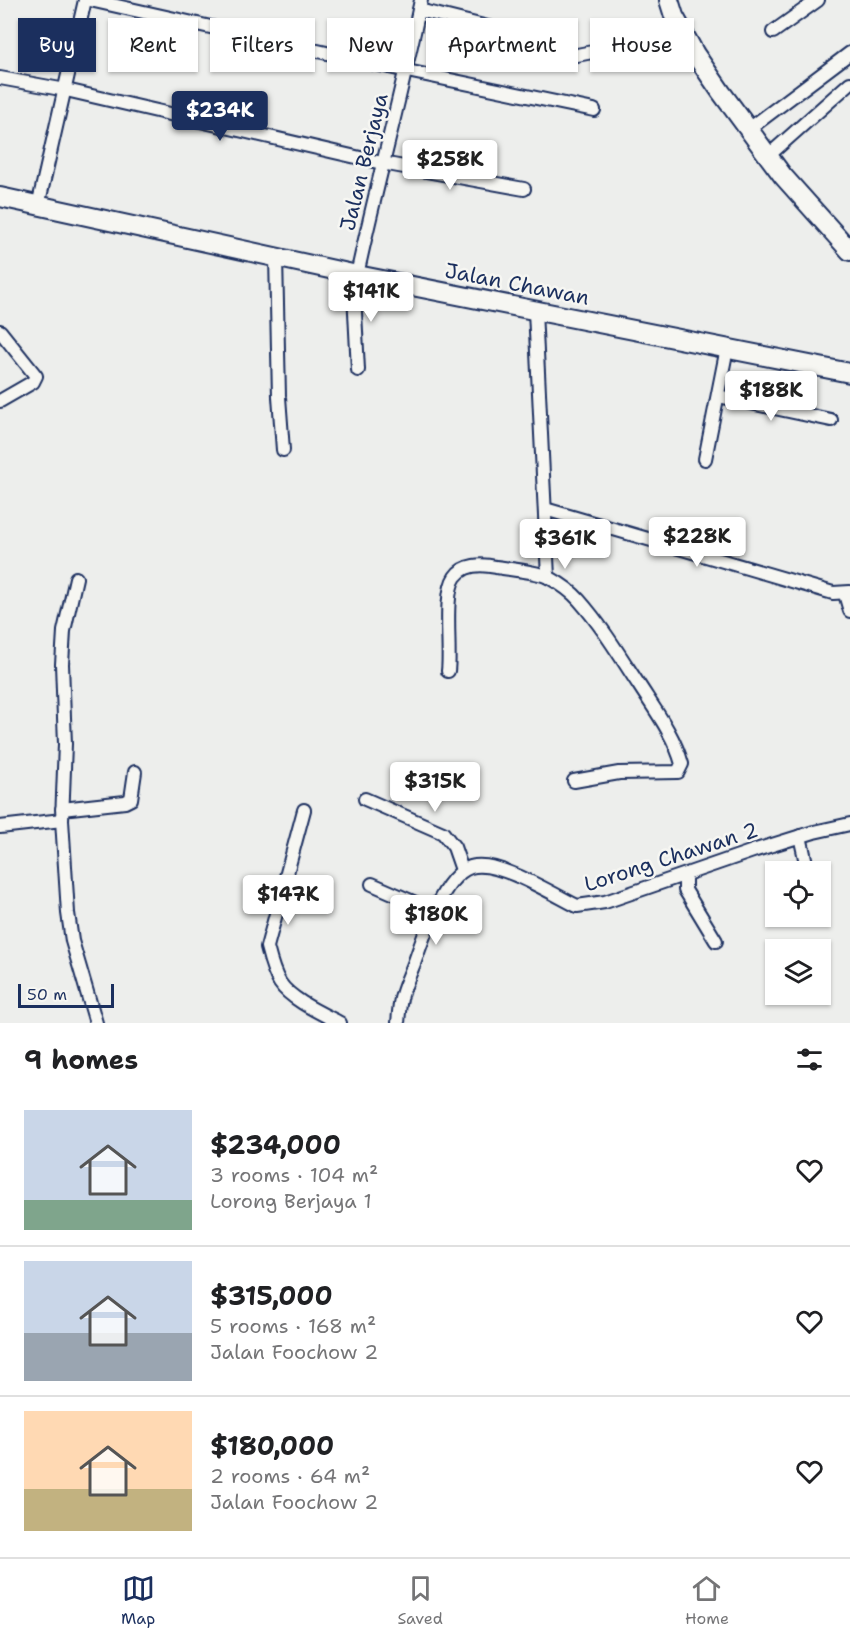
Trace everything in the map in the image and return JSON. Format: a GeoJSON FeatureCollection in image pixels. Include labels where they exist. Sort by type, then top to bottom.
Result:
{"type":"FeatureCollection","features":[{"type":"Feature","properties":{"kind":"street"},"geometry":{"type":"LineString","coordinates":[[38,206],[85,0]]}},
{"type":"Feature","properties":{"kind":"street"},"geometry":{"type":"LineString","coordinates":[[90,0],[327,53]]}},
{"type":"Feature","properties":{"kind":"street"},"geometry":{"type":"LineString","coordinates":[[669,0],[677,18]]}},
{"type":"Feature","properties":{"kind":"street"},"geometry":{"type":"LineString","coordinates":[[773,33],[818,0]]}},
{"type":"Feature","properties":{"kind":"street"},"geometry":{"type":"LineString","coordinates":[[420,5],[464,18]]}},
{"type":"Feature","properties":{"kind":"street","name":"Jalan Berjaya"},"geometry":{"type":"LineString","coordinates":[[414,35],[420,5]]}},
{"type":"Feature","properties":{"kind":"street"},"geometry":{"type":"LineString","coordinates":[[694,52],[768,156],[823,223],[850,251]]}},
{"type":"Feature","properties":{"kind":"street"},"geometry":{"type":"LineString","coordinates":[[578,55],[590,53]]}},
{"type":"Feature","properties":{"kind":"street"},"geometry":{"type":"LineString","coordinates":[[749,129],[850,53]]}},
{"type":"Feature","properties":{"kind":"street","name":"Jalan Berjaya"},"geometry":{"type":"LineString","coordinates":[[358,370],[354,293],[382,163],[407,72]]}},
{"type":"Feature","properties":{"kind":"street"},"geometry":{"type":"LineString","coordinates":[[412,72],[594,110]]}},
{"type":"Feature","properties":{"kind":"street"},"geometry":{"type":"LineString","coordinates":[[0,78],[66,90],[382,163],[524,189]]}},
{"type":"Feature","properties":{"kind":"street"},"geometry":{"type":"LineString","coordinates":[[768,156],[850,83]]}},
{"type":"Feature","properties":{"kind":"street","name":"Jalan Chawan"},"geometry":{"type":"LineString","coordinates":[[0,197],[357,275],[850,373]]}},
{"type":"Feature","properties":{"kind":"street"},"geometry":{"type":"LineString","coordinates":[[276,258],[279,397],[283,450]]}},
{"type":"Feature","properties":{"kind":"street"},"geometry":{"type":"LineString","coordinates":[[536,311],[548,577]]}},
{"type":"Feature","properties":{"kind":"street"},"geometry":{"type":"LineString","coordinates":[[0,332],[36,376],[33,382],[0,401]]}},
{"type":"Feature","properties":{"kind":"street"},"geometry":{"type":"LineString","coordinates":[[705,459],[727,348]]}},
{"type":"Feature","properties":{"kind":"street"},"geometry":{"type":"LineString","coordinates":[[718,396],[831,420]]}},
{"type":"Feature","properties":{"kind":"street"},"geometry":{"type":"LineString","coordinates":[[545,510],[833,593],[847,593],[850,611]]}},
{"type":"Feature","properties":{"kind":"street"},"geometry":{"type":"LineString","coordinates":[[448,671],[449,603],[454,578],[463,569],[478,565],[490,566],[548,577],[577,598],[607,636],[678,747],[682,764],[678,772],[619,773],[573,781]]}},
{"type":"Feature","properties":{"kind":"street"},"geometry":{"type":"LineString","coordinates":[[76,578],[63,631],[65,744],[62,814],[68,913],[72,940],[96,1023]]}},
{"type":"Feature","properties":{"kind":"street"},"geometry":{"type":"LineString","coordinates":[[0,827],[131,800],[135,772]]}},
{"type":"Feature","properties":{"kind":"street"},"geometry":{"type":"LineString","coordinates":[[365,799],[443,833],[454,847],[462,870],[434,911],[401,996],[399,1023]]}},
{"type":"Feature","properties":{"kind":"street"},"geometry":{"type":"LineString","coordinates":[[304,810],[267,946],[281,985],[296,998],[340,1023]]}},
{"type":"Feature","properties":{"kind":"street","name":"Lorong Chawan 2"},"geometry":{"type":"LineString","coordinates":[[462,870],[475,866],[490,867],[508,873],[577,906],[605,902],[800,836],[850,824]]}},
{"type":"Feature","properties":{"kind":"street"},"geometry":{"type":"LineString","coordinates":[[800,836],[806,861]]}},
{"type":"Feature","properties":{"kind":"street"},"geometry":{"type":"LineString","coordinates":[[685,876],[685,891],[716,941]]}},
{"type":"Feature","properties":{"kind":"street"},"geometry":{"type":"LineString","coordinates":[[372,884],[434,911]]}}]}
